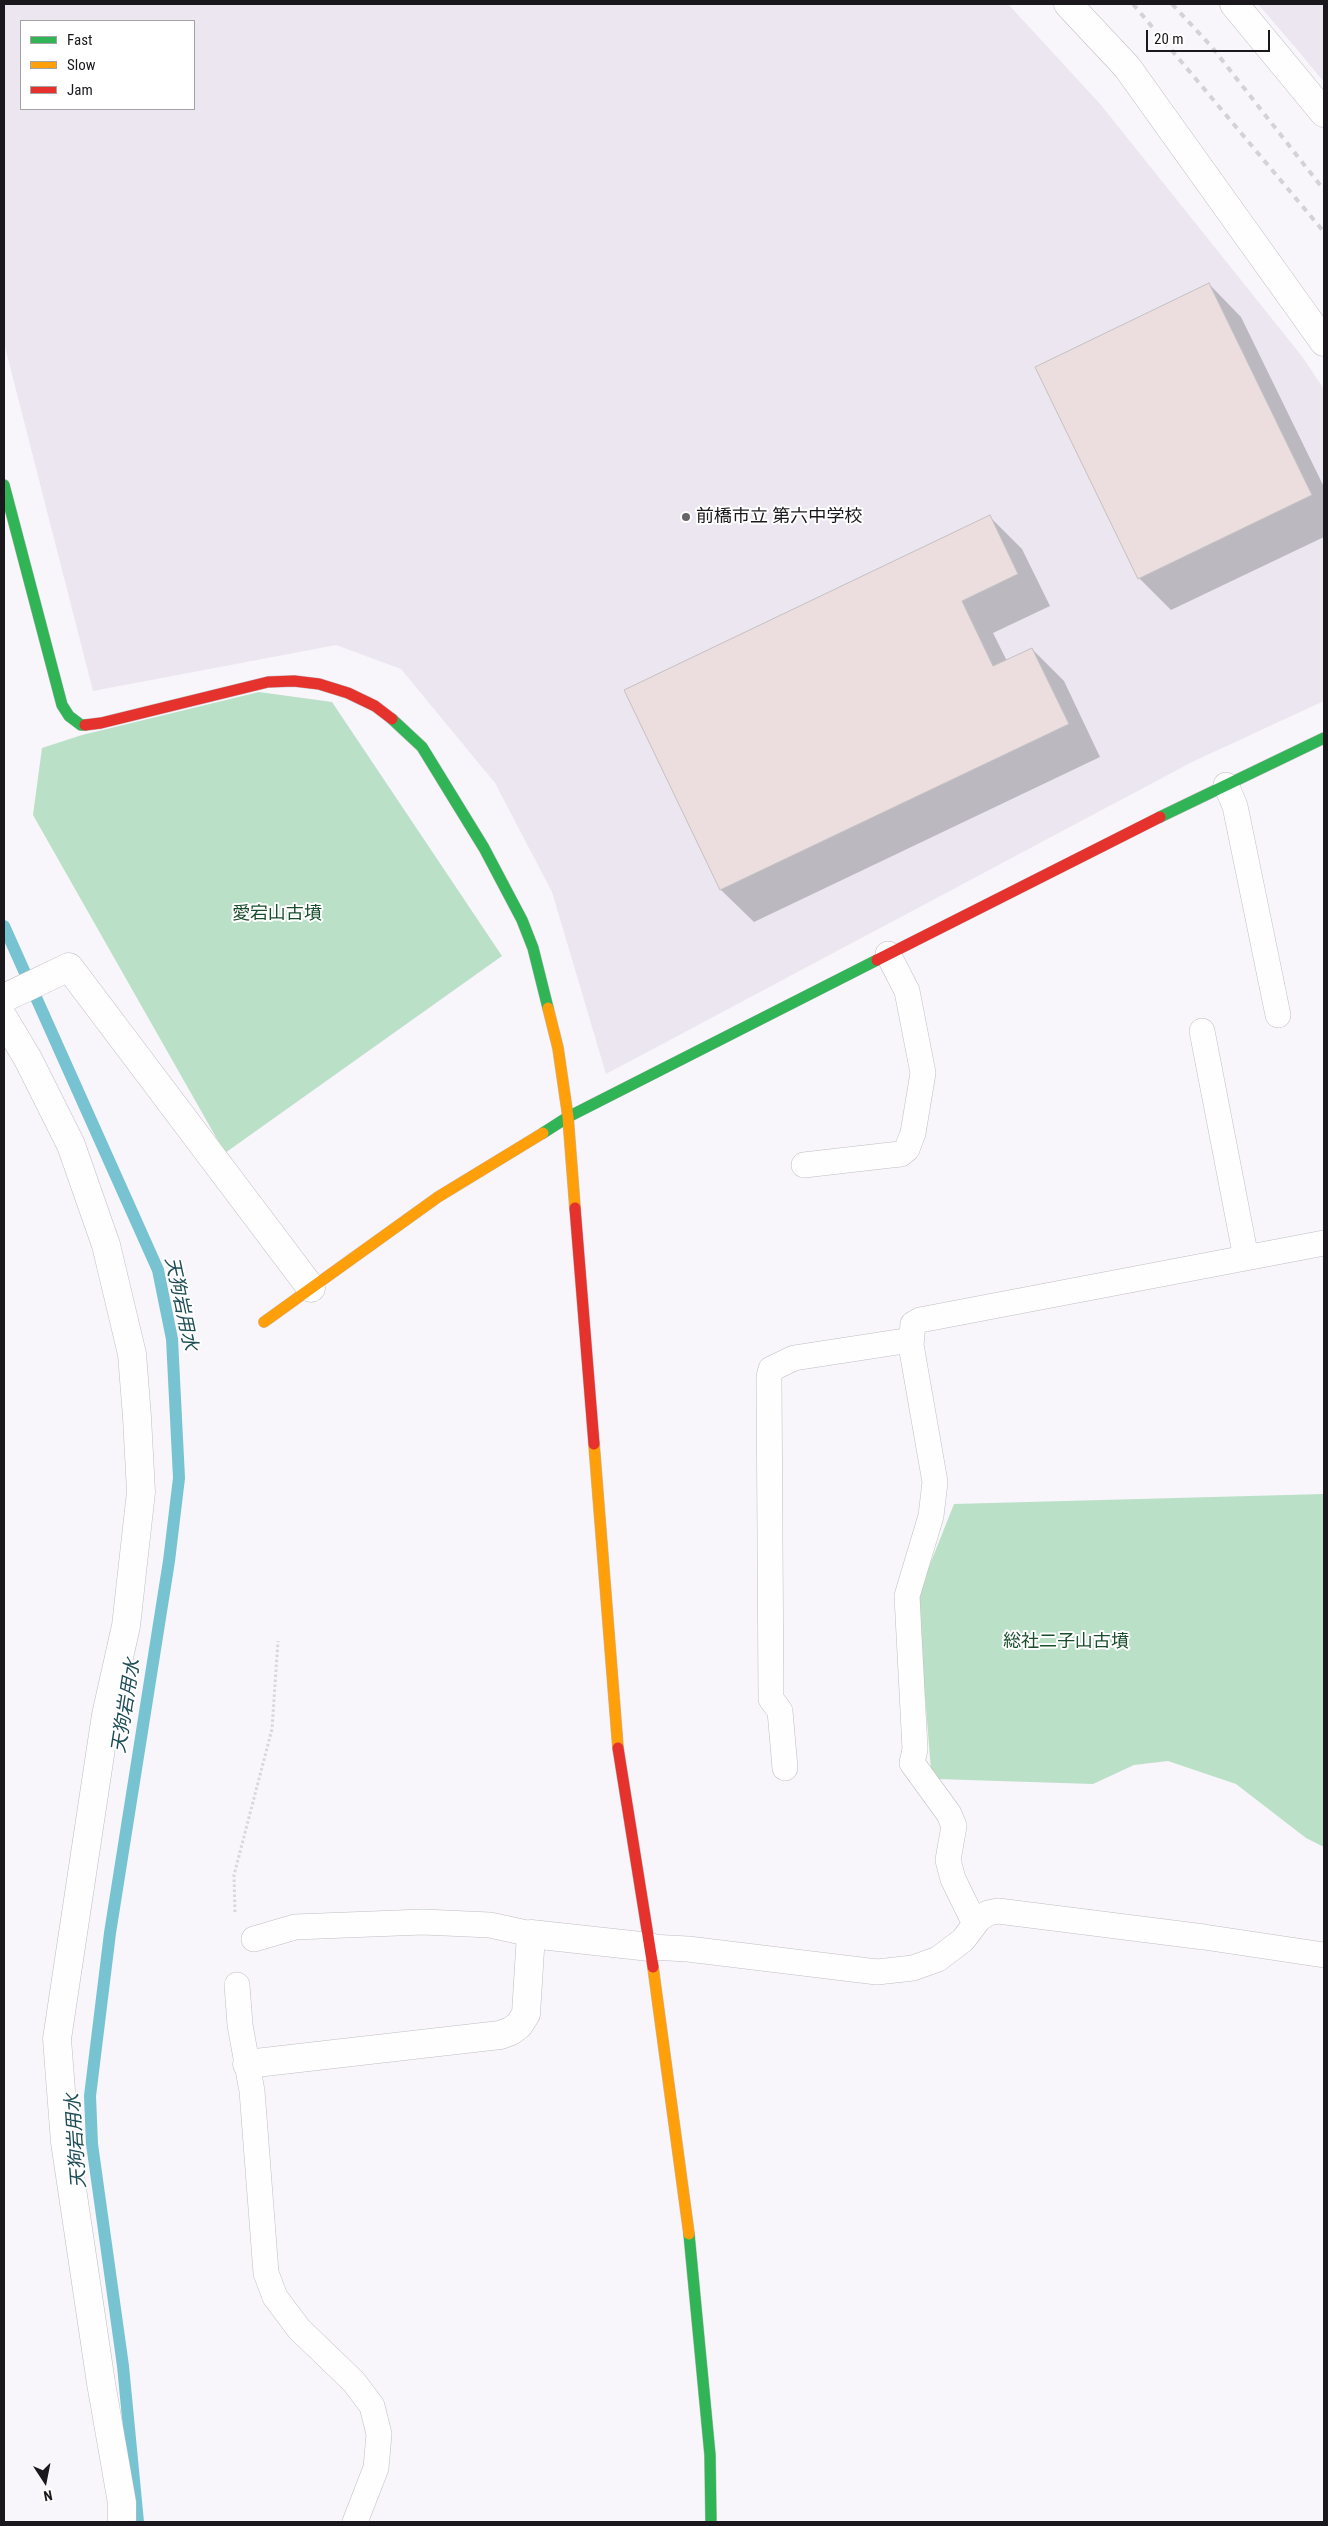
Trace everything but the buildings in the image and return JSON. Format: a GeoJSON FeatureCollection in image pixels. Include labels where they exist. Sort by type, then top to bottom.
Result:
{"type":"FeatureCollection","features":[{"type":"Feature","properties":{"kind":"street"},"geometry":{"type":"LineString","coordinates":[[1068,4],[1126,67],[1324,342]]}},
{"type":"Feature","properties":{"kind":"street"},"geometry":{"type":"LineString","coordinates":[[1234,4],[1324,113]]}},
{"type":"Feature","properties":{"kind":"street"},"geometry":{"type":"LineString","coordinates":[[4,485],[62,705],[69,716],[81,725],[100,723],[246,686],[294,681],[319,684],[348,693],[375,706],[400,724],[422,747],[484,848],[528,934],[546,995],[558,1048],[568,1116],[620,1763],[650,1947],[685,2197],[698,2311],[710,2454],[711,2522]]}},
{"type":"Feature","properties":{"kind":"street"},"geometry":{"type":"LineString","coordinates":[[264,1322],[438,1197],[568,1116],[1226,785],[1324,738]]}},
{"type":"Feature","properties":{"kind":"street"},"geometry":{"type":"LineString","coordinates":[[4,998],[69,968],[311,1288]]}},
{"type":"Feature","properties":{"kind":"street"},"geometry":{"type":"LineString","coordinates":[[4,1019],[28,1059],[71,1146],[106,1245],[132,1354],[135,1381],[141,1492],[130,1599],[105,1725],[57,2039],[67,2152],[101,2383],[122,2503],[122,2522]]}},
{"type":"Feature","properties":{"kind":"street"},"geometry":{"type":"LineString","coordinates":[[247,2064],[500,2035],[511,2031],[519,2025],[526,2014],[531,1934],[650,1947]]}},
{"type":"Feature","properties":{"kind":"lane"},"geometry":{"type":"LineString","coordinates":[[1226,785],[1235,806],[1278,1016]]}},
{"type":"Feature","properties":{"kind":"lane"},"geometry":{"type":"LineString","coordinates":[[804,1165],[900,1154],[907,1149],[913,1133],[923,1072],[907,991],[888,954]]}},
{"type":"Feature","properties":{"kind":"lane"},"geometry":{"type":"LineString","coordinates":[[1202,1031],[1246,1258]]}},
{"type":"Feature","properties":{"kind":"lane"},"geometry":{"type":"LineString","coordinates":[[975,1924],[953,1879],[948,1860],[954,1826],[949,1814],[912,1763],[915,1749],[907,1596],[932,1516],[935,1482],[911,1340],[913,1324],[920,1320],[1324,1243]]}},
{"type":"Feature","properties":{"kind":"lane"},"geometry":{"type":"LineString","coordinates":[[785,1768],[780,1711],[772,1699],[770,1369],[794,1358],[911,1340]]}},
{"type":"Feature","properties":{"kind":"lane"},"geometry":{"type":"LineString","coordinates":[[650,1947],[688,1949],[877,1972],[913,1968],[938,1958],[963,1940],[975,1924],[988,1913],[998,1911],[1204,1937],[1324,1955]]}},
{"type":"Feature","properties":{"kind":"lane"},"geometry":{"type":"LineString","coordinates":[[254,1940],[295,1927],[423,1922],[490,1925],[531,1934]]}},
{"type":"Feature","properties":{"kind":"lane"},"geometry":{"type":"LineString","coordinates":[[237,1985],[240,2025],[252,2091],[266,2273],[275,2296],[299,2329],[354,2382],[372,2406],[379,2434],[376,2468],[355,2522]]}},
{"type":"Feature","properties":{"kind":"path"},"geometry":{"type":"LineString","coordinates":[[235,1915],[234,1875],[272,1729],[278,1641]]}},
{"type":"Feature","properties":{"kind":"shaded area","name":"前橋市立 第六中学校"},"geometry":{"type":"Polygon","coordinates":[[[4,4],[1008,4],[1101,105],[1301,355],[1324,389],[1324,701],[1192,762],[606,1074],[552,892],[495,783],[401,669],[336,645],[93,691],[4,343],[4,4]]]}},
{"type":"Feature","properties":{"kind":"shaded area"},"geometry":{"type":"Polygon","coordinates":[[[1258,4],[1324,4],[1324,82],[1295,47],[1258,4]]]}},
{"type":"Feature","properties":{"kind":"green space","name":"愛宕山古墳"},"geometry":{"type":"Polygon","coordinates":[[[259,692],[332,702],[502,956],[225,1153],[33,815],[42,748],[82,735],[259,692]]]}},
{"type":"Feature","properties":{"kind":"green space","name":"総社二子山古墳"},"geometry":{"type":"Polygon","coordinates":[[[1324,1494],[1324,1847],[1306,1838],[1236,1784],[1168,1761],[1134,1765],[1093,1784],[937,1779],[931,1770],[917,1597],[954,1504],[1324,1494]]]}},
{"type":"Feature","properties":{"kind":"waterway","name":"天狗岩用水"},"geometry":{"type":"LineString","coordinates":[[4,926],[158,1270],[172,1339],[179,1478],[169,1561],[110,1933],[90,2096],[92,2144],[123,2366],[138,2522]]}},
{"type":"Feature","properties":{"kind":"railway"},"geometry":{"type":"LineString","coordinates":[[1133,4],[1324,232]]}},
{"type":"Feature","properties":{"kind":"railway"},"geometry":{"type":"LineString","coordinates":[[1172,4],[1211,46],[1324,190]]}},
{"type":"Feature","properties":{"kind":"traffic: fast"},"geometry":{"type":"LineString","coordinates":[[4,485],[62,705],[69,716],[81,725],[85,725]]}},
{"type":"Feature","properties":{"kind":"traffic: fast"},"geometry":{"type":"LineString","coordinates":[[392,719],[422,747],[484,848],[522,920],[533,948],[548,1008]]}},
{"type":"Feature","properties":{"kind":"traffic: fast"},"geometry":{"type":"LineString","coordinates":[[1160,817],[1324,738]]}},
{"type":"Feature","properties":{"kind":"traffic: fast"},"geometry":{"type":"LineString","coordinates":[[543,1133],[568,1117],[877,960]]}},
{"type":"Feature","properties":{"kind":"traffic: fast"},"geometry":{"type":"LineString","coordinates":[[689,2234],[710,2455],[711,2522]]}},
{"type":"Feature","properties":{"kind":"traffic: slow"},"geometry":{"type":"LineString","coordinates":[[548,1008],[558,1048],[568,1117],[575,1208]]}},
{"type":"Feature","properties":{"kind":"traffic: slow"},"geometry":{"type":"LineString","coordinates":[[264,1322],[438,1197],[543,1133]]}},
{"type":"Feature","properties":{"kind":"traffic: slow"},"geometry":{"type":"LineString","coordinates":[[594,1444],[618,1748]]}},
{"type":"Feature","properties":{"kind":"traffic: slow"},"geometry":{"type":"LineString","coordinates":[[653,1967],[689,2234]]}},
{"type":"Feature","properties":{"kind":"traffic: jam"},"geometry":{"type":"LineString","coordinates":[[85,725],[101,723],[268,682],[294,681],[319,684],[348,693],[375,706],[392,719]]}},
{"type":"Feature","properties":{"kind":"traffic: jam"},"geometry":{"type":"LineString","coordinates":[[877,960],[1160,817]]}},
{"type":"Feature","properties":{"kind":"traffic: jam"},"geometry":{"type":"LineString","coordinates":[[575,1208],[594,1444]]}},
{"type":"Feature","properties":{"kind":"traffic: jam"},"geometry":{"type":"LineString","coordinates":[[618,1748],[653,1967]]}},
{"type":"Feature","properties":{"kind":"place","name":"前橋市立 第六中学校"},"geometry":{"type":"Point","coordinates":[686,517]}}]}
